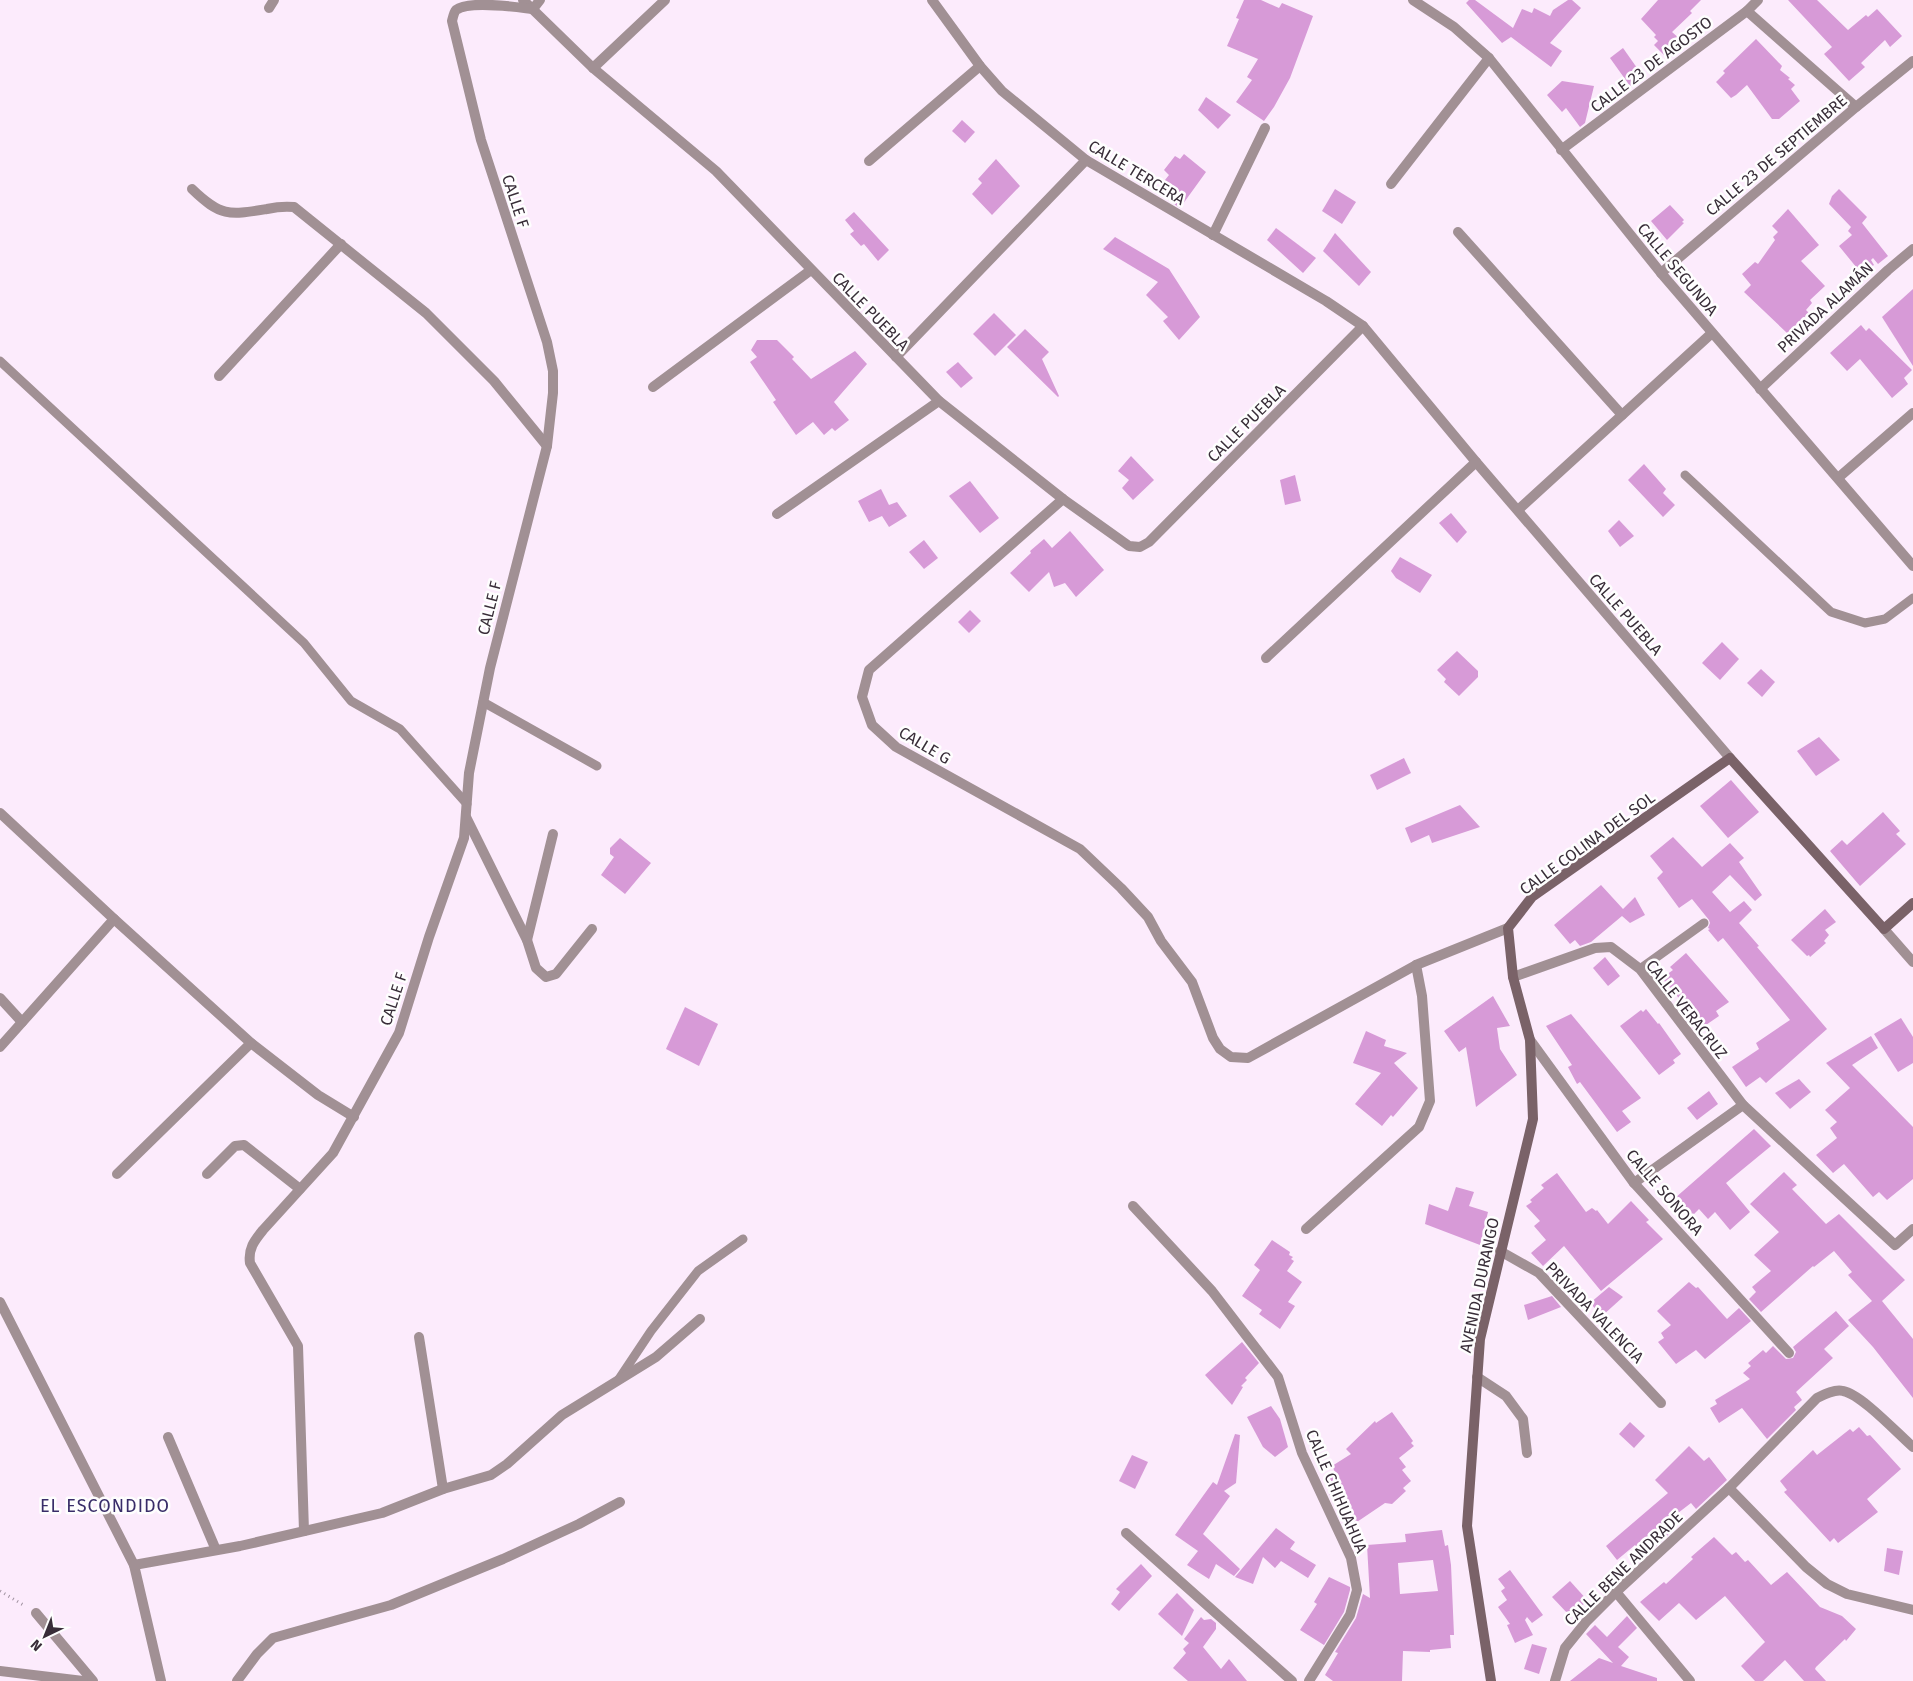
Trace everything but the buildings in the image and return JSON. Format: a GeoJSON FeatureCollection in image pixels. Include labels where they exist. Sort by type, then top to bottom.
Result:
{"type":"FeatureCollection","features":[{"type":"Feature","properties":{"kind":"main road","name":"CALLE COLINA DEL SOL"},"geometry":{"type":"LineString","coordinates":[[1508,928],[1532,897],[1730,758]]}},
{"type":"Feature","properties":{"kind":"main road","name":"CALLE PUEBLA"},"geometry":{"type":"LineString","coordinates":[[1730,758],[1884,929]]}},
{"type":"Feature","properties":{"kind":"main road"},"geometry":{"type":"LineString","coordinates":[[1884,929],[1913,903]]}},
{"type":"Feature","properties":{"kind":"main road","name":"AVENIDA DURANGO"},"geometry":{"type":"LineString","coordinates":[[1491,1681],[1467,1526],[1477,1377],[1480,1339],[1533,1119],[1530,1040],[1513,977],[1508,928]]}},
{"type":"Feature","properties":{"kind":"street","name":"CALLE PUEBLA"},"geometry":{"type":"LineString","coordinates":[[523,0],[593,68],[716,171],[939,401],[1063,499],[1129,546],[1140,547],[1149,542],[1363,326],[1476,462],[1730,758]]}},
{"type":"Feature","properties":{"kind":"street"},"geometry":{"type":"LineString","coordinates":[[533,9],[540,0]]}},
{"type":"Feature","properties":{"kind":"street"},"geometry":{"type":"LineString","coordinates":[[593,68],[665,0]]}},
{"type":"Feature","properties":{"kind":"street","name":"CALLE TERCERA"},"geometry":{"type":"LineString","coordinates":[[932,0],[980,66],[1002,91],[1022,110],[1086,160],[1326,301],[1363,326]]}},
{"type":"Feature","properties":{"kind":"street","name":"CALLE SEGUNDA"},"geometry":{"type":"LineString","coordinates":[[1413,0],[1454,27],[1489,58],[1661,273],[1913,566]]}},
{"type":"Feature","properties":{"kind":"street","name":"CALLE 23 DE AGOSTO"},"geometry":{"type":"LineString","coordinates":[[1561,150],[1748,11],[1758,0]]}},
{"type":"Feature","properties":{"kind":"street","name":"CALLE F"},"geometry":{"type":"LineString","coordinates":[[304,1531],[298,1346],[250,1263],[249,1254],[252,1244],[262,1230],[333,1153],[399,1033],[429,937],[464,838],[469,773],[483,702],[509,589],[547,446],[553,393],[553,371],[547,342],[481,140],[452,21],[456,10],[460,6],[464,3],[477,1],[533,9]]}},
{"type":"Feature","properties":{"kind":"street"},"geometry":{"type":"LineString","coordinates":[[1748,11],[1856,106]]}},
{"type":"Feature","properties":{"kind":"street"},"geometry":{"type":"LineString","coordinates":[[1391,184],[1489,58]]}},
{"type":"Feature","properties":{"kind":"street","name":"CALLE 23 DE SEPTIEMBRE"},"geometry":{"type":"LineString","coordinates":[[1661,273],[1856,106],[1913,61]]}},
{"type":"Feature","properties":{"kind":"street"},"geometry":{"type":"LineString","coordinates":[[868,161],[980,66]]}},
{"type":"Feature","properties":{"kind":"street"},"geometry":{"type":"LineString","coordinates":[[1214,235],[1265,128]]}},
{"type":"Feature","properties":{"kind":"street"},"geometry":{"type":"LineString","coordinates":[[896,357],[1086,160]]}},
{"type":"Feature","properties":{"kind":"street"},"geometry":{"type":"LineString","coordinates":[[192,189],[208,204],[223,212],[237,213],[286,206],[294,207],[426,313],[494,381],[547,446]]}},
{"type":"Feature","properties":{"kind":"street"},"geometry":{"type":"LineString","coordinates":[[1458,232],[1622,415]]}},
{"type":"Feature","properties":{"kind":"street"},"geometry":{"type":"LineString","coordinates":[[219,376],[341,244]]}},
{"type":"Feature","properties":{"kind":"street","name":"PRIVADA ALAMÁN"},"geometry":{"type":"LineString","coordinates":[[1760,389],[1913,249]]}},
{"type":"Feature","properties":{"kind":"street"},"geometry":{"type":"LineString","coordinates":[[653,387],[811,270]]}},
{"type":"Feature","properties":{"kind":"street"},"geometry":{"type":"LineString","coordinates":[[1518,510],[1712,333]]}},
{"type":"Feature","properties":{"kind":"street"},"geometry":{"type":"LineString","coordinates":[[777,514],[939,401]]}},
{"type":"Feature","properties":{"kind":"street"},"geometry":{"type":"LineString","coordinates":[[1838,478],[1913,414]]}},
{"type":"Feature","properties":{"kind":"street"},"geometry":{"type":"LineString","coordinates":[[1266,658],[1476,462]]}},
{"type":"Feature","properties":{"kind":"street","name":"CALLE G"},"geometry":{"type":"LineString","coordinates":[[1063,499],[869,670],[862,697],[872,725],[896,747],[1080,849],[1121,888],[1148,918],[1161,941],[1192,982],[1220,1049],[1231,1057],[1248,1058]]}},
{"type":"Feature","properties":{"kind":"street"},"geometry":{"type":"LineString","coordinates":[[0,813],[251,1043],[318,1095],[354,1117]]}},
{"type":"Feature","properties":{"kind":"street"},"geometry":{"type":"LineString","coordinates":[[466,817],[527,940],[536,968],[546,977],[556,974],[592,929]]}},
{"type":"Feature","properties":{"kind":"street"},"geometry":{"type":"LineString","coordinates":[[527,940],[553,834]]}},
{"type":"Feature","properties":{"kind":"street"},"geometry":{"type":"LineString","coordinates":[[0,1047],[114,919]]}},
{"type":"Feature","properties":{"kind":"street","name":"CALLE COLINA DEL SOL"},"geometry":{"type":"LineString","coordinates":[[1248,1058],[1416,966],[1508,928]]}},
{"type":"Feature","properties":{"kind":"street","name":"CALLE PUEBLA"},"geometry":{"type":"LineString","coordinates":[[1884,929],[1913,962]]}},
{"type":"Feature","properties":{"kind":"street","name":"CALLE VERACRUZ"},"geometry":{"type":"LineString","coordinates":[[1513,977],[1595,948],[1611,947],[1640,970],[1743,1105],[1896,1245],[1913,1229]]}},
{"type":"Feature","properties":{"kind":"street"},"geometry":{"type":"LineString","coordinates":[[1306,1229],[1419,1127],[1430,1101],[1422,996],[1416,966]]}},
{"type":"Feature","properties":{"kind":"street"},"geometry":{"type":"LineString","coordinates":[[0,998],[22,1022]]}},
{"type":"Feature","properties":{"kind":"street","name":"CALLE SONORA"},"geometry":{"type":"LineString","coordinates":[[1530,1040],[1634,1183],[1788,1353]]}},
{"type":"Feature","properties":{"kind":"street"},"geometry":{"type":"LineString","coordinates":[[117,1174],[251,1043]]}},
{"type":"Feature","properties":{"kind":"street"},"geometry":{"type":"LineString","coordinates":[[1634,1183],[1743,1105]]}},
{"type":"Feature","properties":{"kind":"street"},"geometry":{"type":"LineString","coordinates":[[207,1174],[235,1146],[244,1145],[300,1189]]}},
{"type":"Feature","properties":{"kind":"street","name":"CALLE CHIHUAHUA"},"geometry":{"type":"LineString","coordinates":[[1133,1206],[1212,1291],[1278,1377],[1302,1453],[1351,1558],[1357,1590],[1350,1615],[1309,1681]]}},
{"type":"Feature","properties":{"kind":"street","name":"PRIVADA VALENCIA"},"geometry":{"type":"LineString","coordinates":[[1500,1251],[1539,1273],[1661,1403]]}},
{"type":"Feature","properties":{"kind":"street"},"geometry":{"type":"LineString","coordinates":[[0,1302],[134,1565],[162,1681]]}},
{"type":"Feature","properties":{"kind":"street"},"geometry":{"type":"LineString","coordinates":[[134,1565],[216,1550],[382,1513],[443,1489],[491,1476],[562,1415],[656,1357],[700,1319]]}},
{"type":"Feature","properties":{"kind":"street"},"geometry":{"type":"LineString","coordinates":[[419,1338],[443,1489]]}},
{"type":"Feature","properties":{"kind":"street"},"geometry":{"type":"LineString","coordinates":[[1477,1377],[1506,1396],[1523,1419],[1527,1453]]}},
{"type":"Feature","properties":{"kind":"street","name":"CALLE BENE ANDRADE"},"geometry":{"type":"LineString","coordinates":[[1555,1681],[1565,1648],[1586,1622],[1728,1488],[1817,1398],[1829,1392],[1843,1390],[1858,1398],[1913,1448]]}},
{"type":"Feature","properties":{"kind":"street"},"geometry":{"type":"LineString","coordinates":[[168,1437],[216,1550]]}},
{"type":"Feature","properties":{"kind":"street"},"geometry":{"type":"LineString","coordinates":[[1728,1488],[1806,1567],[1827,1584],[1848,1594],[1913,1610]]}},
{"type":"Feature","properties":{"kind":"street"},"geometry":{"type":"LineString","coordinates":[[237,1681],[256,1654],[273,1638],[391,1605],[503,1560],[579,1524],[620,1502]]}},
{"type":"Feature","properties":{"kind":"street"},"geometry":{"type":"LineString","coordinates":[[1126,1533],[1292,1681]]}},
{"type":"Feature","properties":{"kind":"street"},"geometry":{"type":"LineString","coordinates":[[1616,1592],[1690,1681]]}},
{"type":"Feature","properties":{"kind":"street"},"geometry":{"type":"LineString","coordinates":[[36,1613],[93,1681]]}},
{"type":"Feature","properties":{"kind":"street"},"geometry":{"type":"LineString","coordinates":[[0,1671],[83,1681]]}},
{"type":"Feature","properties":{"kind":"lane"},"geometry":{"type":"LineString","coordinates":[[0,361],[304,643],[351,701],[400,729],[467,804]]}},
{"type":"Feature","properties":{"kind":"lane"},"geometry":{"type":"LineString","coordinates":[[1685,475],[1831,612],[1865,623],[1885,619],[1913,598]]}},
{"type":"Feature","properties":{"kind":"lane"},"geometry":{"type":"LineString","coordinates":[[483,702],[597,766]]}},
{"type":"Feature","properties":{"kind":"lane"},"geometry":{"type":"LineString","coordinates":[[1640,970],[1704,923]]}},
{"type":"Feature","properties":{"kind":"lane"},"geometry":{"type":"LineString","coordinates":[[617,1381],[651,1331],[698,1271],[743,1239]]}},
{"type":"Feature","properties":{"kind":"path"},"geometry":{"type":"LineString","coordinates":[[0,1591],[36,1613]]}},
{"type":"Feature","properties":{"kind":"district","name":"EL ESCONDIDO"},"geometry":{"type":"Point","coordinates":[105,1506]}}]}
